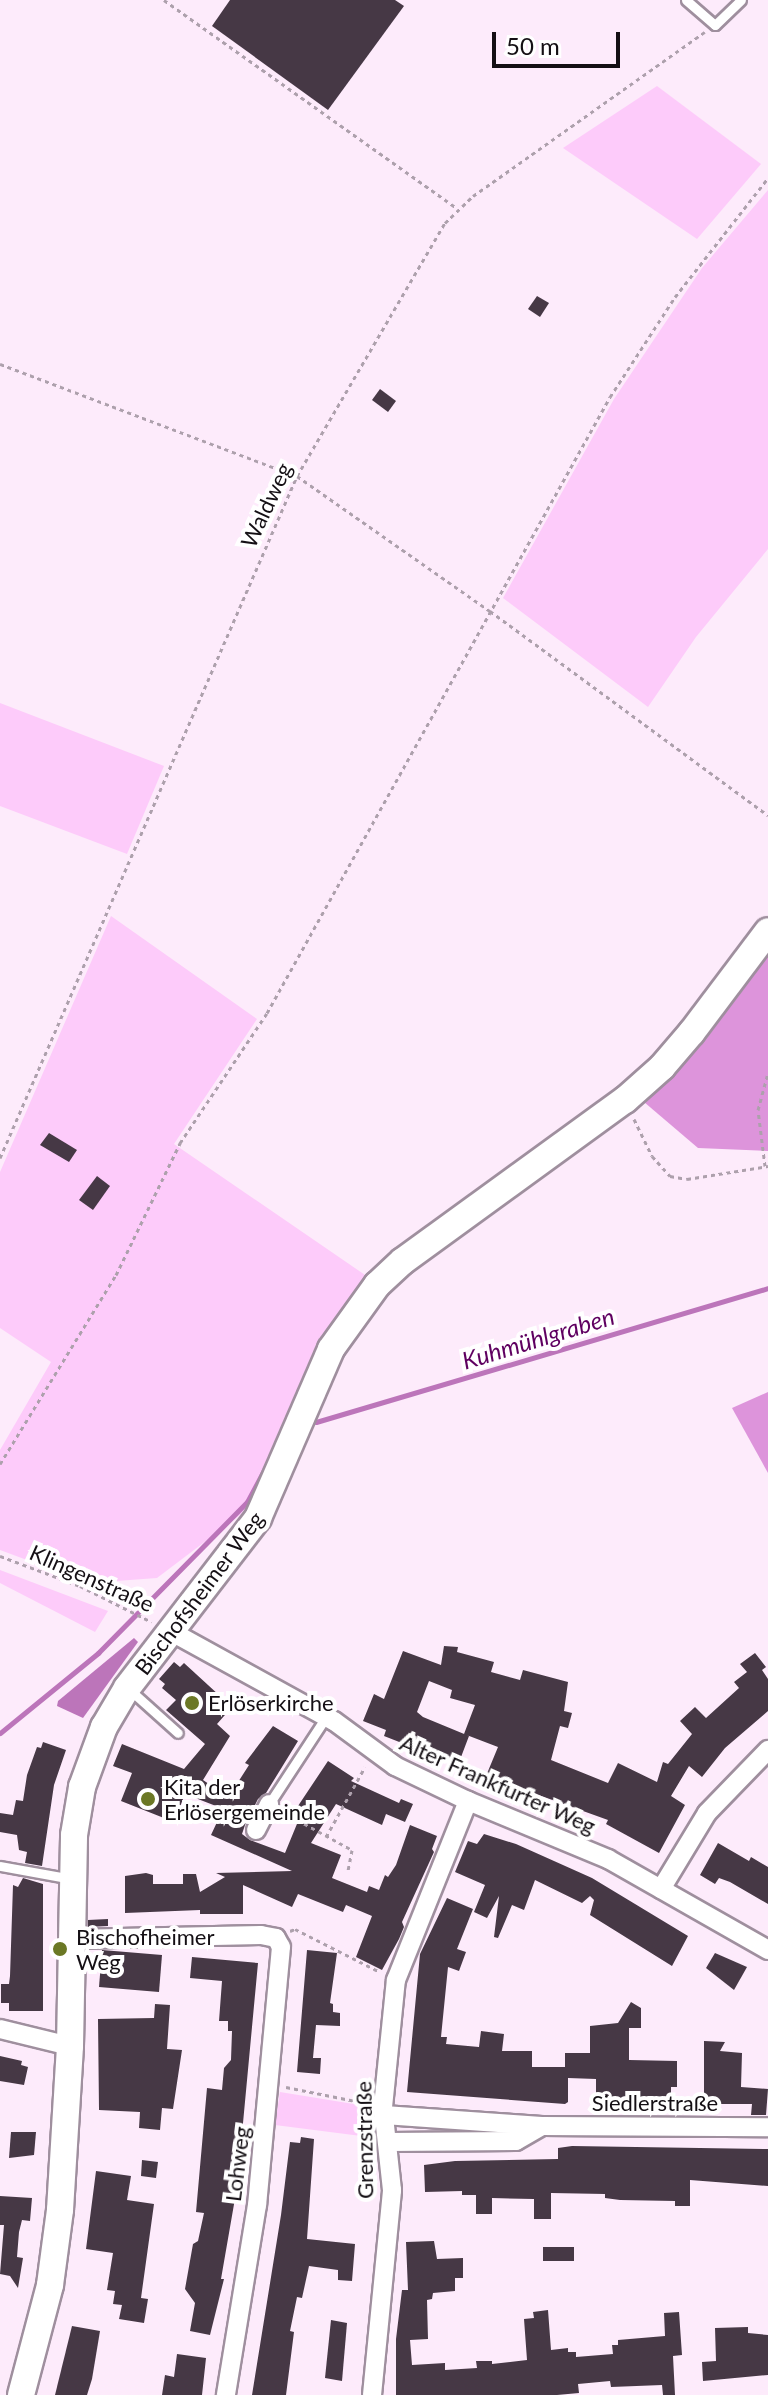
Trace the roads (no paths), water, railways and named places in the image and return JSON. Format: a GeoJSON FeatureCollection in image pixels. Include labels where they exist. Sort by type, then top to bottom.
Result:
{"type":"FeatureCollection","features":[{"type":"Feature","properties":{"kind":"street","name":"Bischofsheimer Weg"},"geometry":{"type":"LineString","coordinates":[[21,2395],[54,2259],[70,2046],[74,1835],[82,1787],[104,1727],[127,1688],[258,1518],[331,1349],[377,1285],[403,1261],[625,1100],[662,1067],[768,931]]}},
{"type":"Feature","properties":{"kind":"street","name":"Alter Frankfurter Weg"},"geometry":{"type":"LineString","coordinates":[[170,1631],[326,1717],[374,1753],[468,1801],[608,1859],[768,1950]]}},
{"type":"Feature","properties":{"kind":"street"},"geometry":{"type":"LineString","coordinates":[[661,1889],[707,1813],[768,1750]]}},
{"type":"Feature","properties":{"kind":"street","name":"Grenzstraße"},"geometry":{"type":"LineString","coordinates":[[372,2395],[392,2190],[384,2111],[396,1980],[468,1801]]}},
{"type":"Feature","properties":{"kind":"street"},"geometry":{"type":"LineString","coordinates":[[256,1830],[269,1804]]}},
{"type":"Feature","properties":{"kind":"street","name":"Lohweg"},"geometry":{"type":"LineString","coordinates":[[71,1939],[261,1935],[276,1938],[281,1955],[257,2205],[226,2395]]}},
{"type":"Feature","properties":{"kind":"street"},"geometry":{"type":"LineString","coordinates":[[0,2029],[70,2046]]}},
{"type":"Feature","properties":{"kind":"street","name":"Siedlerstraße"},"geometry":{"type":"LineString","coordinates":[[384,2111],[542,2126],[768,2127]]}},
{"type":"Feature","properties":{"kind":"street","name":"Siedlerstraße"},"geometry":{"type":"LineString","coordinates":[[389,2142],[516,2141],[542,2126]]}},
{"type":"Feature","properties":{"kind":"lane"},"geometry":{"type":"LineString","coordinates":[[686,0],[715,25],[741,0]]}},
{"type":"Feature","properties":{"kind":"lane"},"geometry":{"type":"LineString","coordinates":[[127,1688],[178,1733]]}},
{"type":"Feature","properties":{"kind":"lane"},"geometry":{"type":"LineString","coordinates":[[269,1804],[326,1717]]}},
{"type":"Feature","properties":{"kind":"lane"},"geometry":{"type":"LineString","coordinates":[[0,1866],[72,1879]]}},
{"type":"Feature","properties":{"kind":"waterway","name":"Kuhmühlgraben"},"geometry":{"type":"LineString","coordinates":[[316,1422],[768,1288]]}},
{"type":"Feature","properties":{"kind":"waterway","name":"Kuhmühlgraben"},"geometry":{"type":"LineString","coordinates":[[0,1733],[98,1653],[247,1502],[266,1467]]}},
{"type":"Feature","properties":{"kind":"place","name":"Erlöserkirche"},"geometry":{"type":"Point","coordinates":[192,1703]}},
{"type":"Feature","properties":{"kind":"place","name":"Kita der Erlösergemeinde"},"geometry":{"type":"Point","coordinates":[148,1799]}},
{"type":"Feature","properties":{"kind":"place","name":"Bischofheimer Weg"},"geometry":{"type":"Point","coordinates":[60,1949]}}]}
